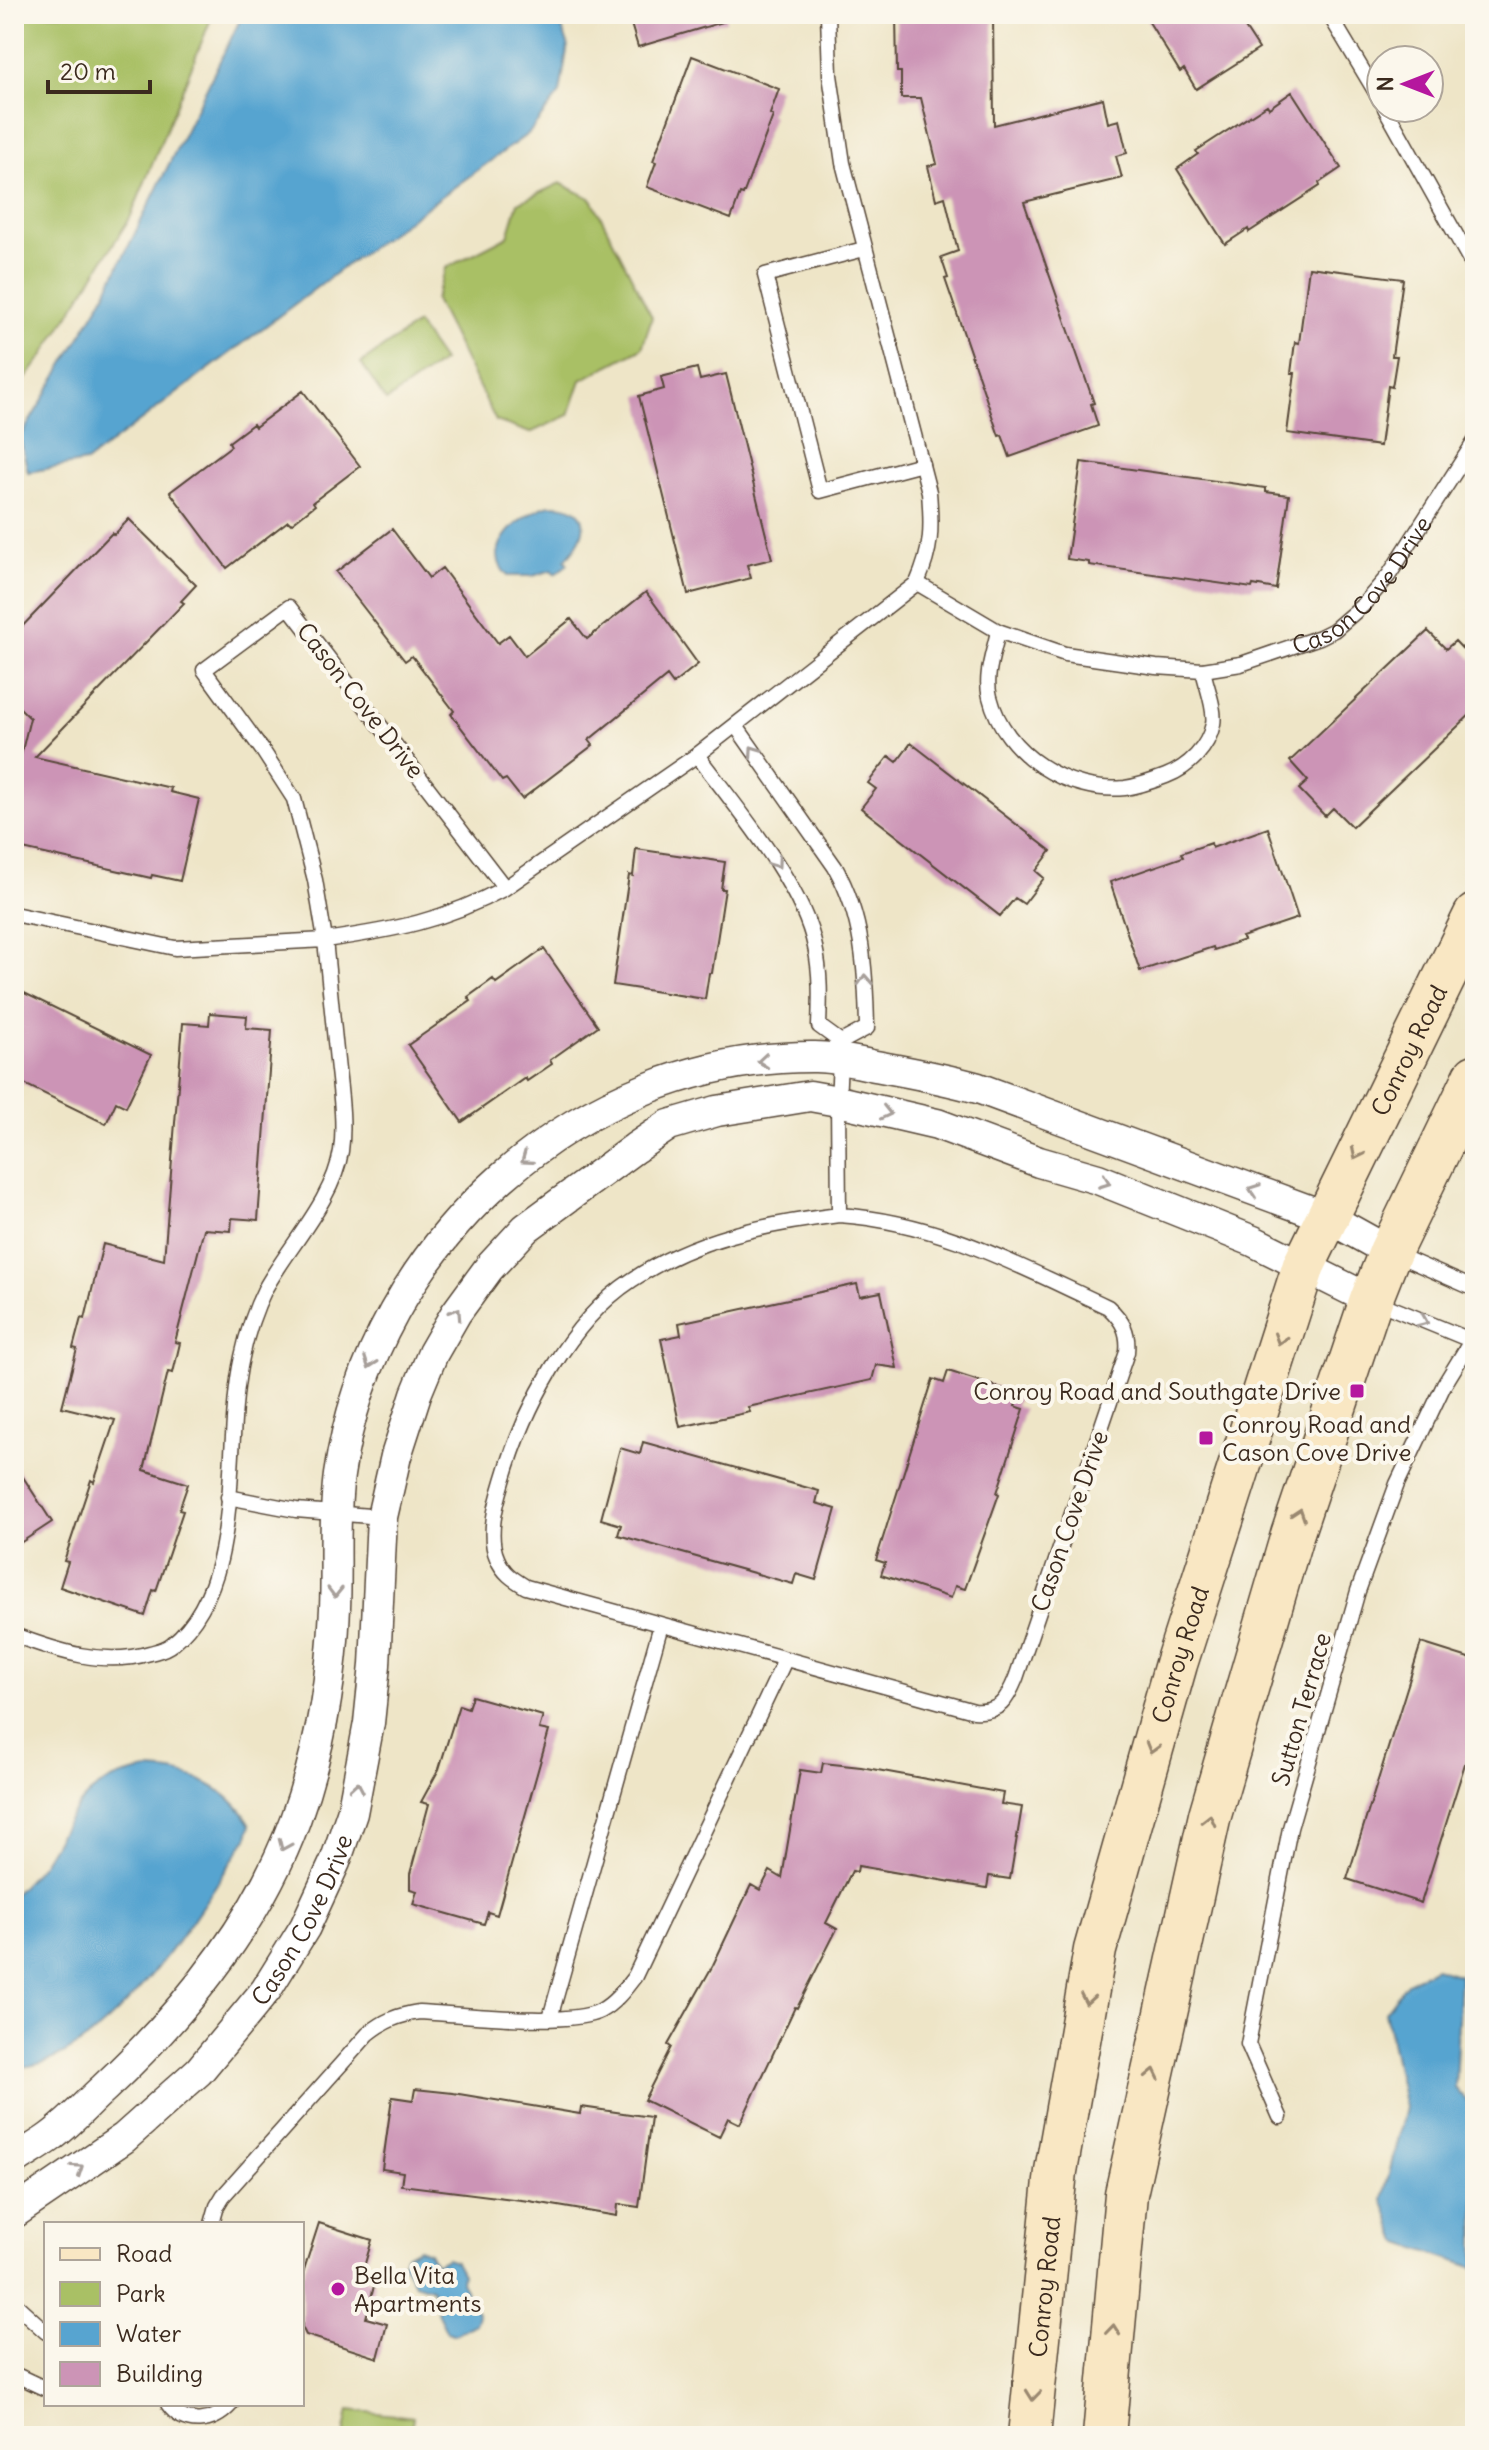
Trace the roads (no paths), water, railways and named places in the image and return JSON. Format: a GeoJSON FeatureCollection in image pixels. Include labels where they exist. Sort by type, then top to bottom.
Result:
{"type":"FeatureCollection","features":[{"type":"Feature","properties":{"kind":"main road","name":"Conroy Road"},"geometry":{"type":"LineString","coordinates":[[1029,2436],[1056,2171],[1095,1950],[1176,1664],[1304,1265],[1475,915]]}},
{"type":"Feature","properties":{"kind":"main road"},"geometry":{"type":"LineString","coordinates":[[1104,2436],[1126,2194],[1210,1815],[1292,1535],[1371,1300],[1390,1252],[1475,1076]]}},
{"type":"Feature","properties":{"kind":"street","name":"Cason Cove Drive"},"geometry":{"type":"LineString","coordinates":[[14,2161],[52,2136],[172,2021],[217,1963],[262,1893],[295,1822],[326,1709],[335,1610],[339,1475],[354,1407],[379,1340],[405,1291],[434,1248],[506,1173],[560,1134],[616,1102],[705,1070],[841,1051],[978,1088],[1327,1217],[1390,1252]]}},
{"type":"Feature","properties":{"kind":"street","name":"Cason Cove Drive"},"geometry":{"type":"LineString","coordinates":[[14,2213],[124,2138],[199,2071],[266,1990],[305,1927],[335,1862],[352,1813],[369,1723],[375,1665],[382,1517],[396,1456],[433,1353],[464,1301],[526,1228],[669,1125],[717,1111],[810,1096],[937,1124],[1039,1162],[1098,1179],[1304,1265],[1371,1300]]}},
{"type":"Feature","properties":{"kind":"lane"},"geometry":{"type":"LineString","coordinates":[[14,914],[175,948],[325,940],[435,920],[505,888],[697,755],[917,583],[928,558],[932,531],[929,492],[843,163],[830,75],[828,14]]}},
{"type":"Feature","properties":{"kind":"lane"},"geometry":{"type":"LineString","coordinates":[[1329,14],[1365,74]]}},
{"type":"Feature","properties":{"kind":"lane"},"geometry":{"type":"LineString","coordinates":[[1394,124],[1475,269]]}},
{"type":"Feature","properties":{"kind":"lane"},"geometry":{"type":"LineString","coordinates":[[864,249],[765,275],[820,491],[922,464]]}},
{"type":"Feature","properties":{"kind":"lane","name":"Cason Cove Drive"},"geometry":{"type":"LineString","coordinates":[[917,583],[998,631],[1065,654],[1156,667],[1203,670],[1241,664],[1304,644],[1334,630],[1349,618],[1389,575],[1475,441]]}},
{"type":"Feature","properties":{"kind":"lane","name":"Cason Cove Drive"},"geometry":{"type":"LineString","coordinates":[[14,1635],[79,1656],[103,1659],[142,1656],[168,1648],[189,1629],[205,1605],[217,1571],[228,1497],[238,1379],[252,1317],[266,1288],[325,1194],[340,1156],[340,1091],[325,940],[309,853],[294,799],[204,670],[289,607],[505,888]]}},
{"type":"Feature","properties":{"kind":"lane"},"geometry":{"type":"LineString","coordinates":[[998,631],[989,674],[989,696],[1012,743],[1032,761],[1062,777],[1090,786],[1124,788],[1151,782],[1192,762],[1207,742],[1214,721],[1203,670]]}},
{"type":"Feature","properties":{"kind":"lane"},"geometry":{"type":"LineString","coordinates":[[736,726],[847,888],[864,951],[867,1028],[841,1051]]}},
{"type":"Feature","properties":{"kind":"lane"},"geometry":{"type":"LineString","coordinates":[[697,755],[785,876],[802,907],[815,946],[820,990],[819,1026],[841,1051],[839,1215]]}},
{"type":"Feature","properties":{"kind":"lane","name":"Cason Cove Drive"},"geometry":{"type":"LineString","coordinates":[[839,1215],[899,1221],[951,1236],[1108,1307],[1127,1330],[1127,1352],[1016,1678],[1003,1704],[995,1709],[974,1711],[526,1587],[506,1575],[496,1556],[493,1526],[512,1449],[531,1404],[559,1357],[594,1314],[629,1281],[673,1255],[755,1227],[839,1215]]}},
{"type":"Feature","properties":{"kind":"lane"},"geometry":{"type":"LineString","coordinates":[[1390,1252],[1475,1289]]}},
{"type":"Feature","properties":{"kind":"lane"},"geometry":{"type":"LineString","coordinates":[[1371,1300],[1474,1337]]}},
{"type":"Feature","properties":{"kind":"lane","name":"Sutton Terrace"},"geometry":{"type":"LineString","coordinates":[[1280,2117],[1248,2044],[1290,1828],[1358,1591],[1397,1484],[1444,1385],[1474,1337]]}},
{"type":"Feature","properties":{"kind":"lane"},"geometry":{"type":"LineString","coordinates":[[228,1497],[296,1510],[382,1517]]}},
{"type":"Feature","properties":{"kind":"lane"},"geometry":{"type":"LineString","coordinates":[[550,2018],[661,1625]]}},
{"type":"Feature","properties":{"kind":"lane"},"geometry":{"type":"LineString","coordinates":[[213,2222],[223,2196],[368,2034],[382,2023],[400,2014],[419,2012],[550,2018],[598,2012],[618,1998],[635,1976],[785,1660]]}},
{"type":"Feature","properties":{"kind":"lane"},"geometry":{"type":"LineString","coordinates":[[14,2303],[44,2330]]}},
{"type":"Feature","properties":{"kind":"lane"},"geometry":{"type":"LineString","coordinates":[[14,2374],[44,2388]]}},
{"type":"Feature","properties":{"kind":"lane"},"geometry":{"type":"LineString","coordinates":[[169,2406],[174,2413],[195,2422],[220,2416],[229,2406]]}},
{"type":"Feature","properties":{"kind":"water"},"geometry":{"type":"Polygon","coordinates":[[[243,14],[557,14],[568,44],[560,93],[529,133],[341,269],[86,462],[28,472],[20,438],[103,298],[243,14]]]}},
{"type":"Feature","properties":{"kind":"water"},"geometry":{"type":"Polygon","coordinates":[[[550,505],[565,506],[581,515],[583,531],[565,560],[568,564],[555,574],[552,570],[533,576],[508,576],[500,565],[498,554],[501,543],[517,523],[550,505]]]}},
{"type":"Feature","properties":{"kind":"water"},"geometry":{"type":"Polygon","coordinates":[[[149,1770],[195,1778],[221,1792],[251,1825],[248,1836],[178,1940],[117,2013],[83,2042],[49,2061],[14,2067],[14,1894],[43,1862],[83,1800],[109,1781],[149,1770]]]}},
{"type":"Feature","properties":{"kind":"water"},"geometry":{"type":"Polygon","coordinates":[[[1435,1968],[1460,1976],[1455,2088],[1475,2111],[1475,2268],[1398,2242],[1383,2199],[1405,2108],[1385,2012],[1407,1983],[1435,1968]]]}},
{"type":"Feature","properties":{"kind":"water"},"geometry":{"type":"Polygon","coordinates":[[[418,2248],[429,2252],[435,2264],[446,2258],[455,2261],[462,2274],[461,2282],[478,2315],[475,2324],[455,2335],[447,2332],[437,2312],[439,2305],[431,2288],[414,2283],[403,2263],[405,2255],[418,2248]]]}},
{"type":"Feature","properties":{"kind":"place","name":"Conroy Road and Southgate Drive"},"geometry":{"type":"Point","coordinates":[1357,1391]}},
{"type":"Feature","properties":{"kind":"place","name":"Conroy Road and Cason Cove Drive"},"geometry":{"type":"Point","coordinates":[1206,1438]}},
{"type":"Feature","properties":{"kind":"place","name":"Bella Vita Apartments"},"geometry":{"type":"Point","coordinates":[338,2289]}}]}
